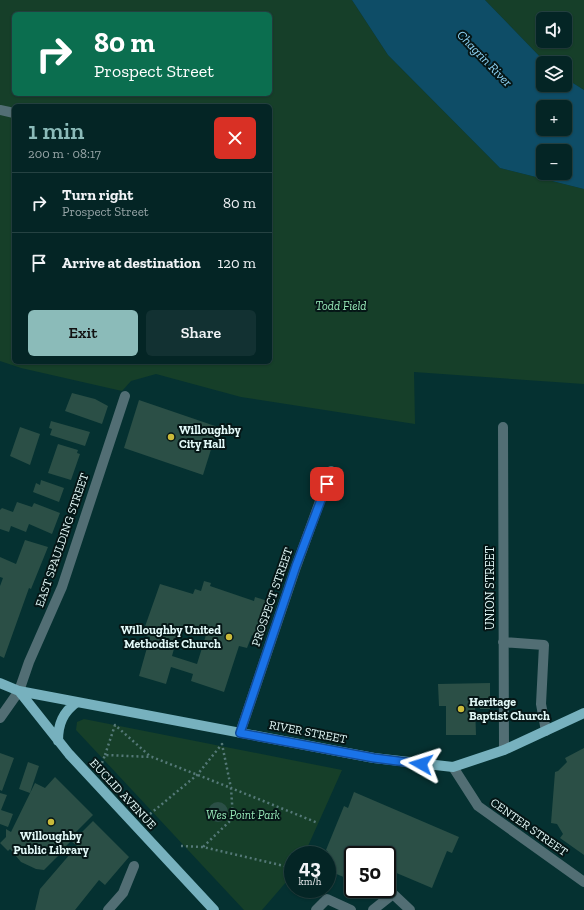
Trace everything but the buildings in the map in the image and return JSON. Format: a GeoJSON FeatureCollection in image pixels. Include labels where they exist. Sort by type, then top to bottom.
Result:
{"type":"FeatureCollection","features":[{"type":"Feature","properties":{"kind":"main road","name":"RIVER STREET"},"geometry":{"type":"LineString","coordinates":[[0,683],[19,691],[374,758],[453,767],[504,750],[584,713]]}},
{"type":"Feature","properties":{"kind":"main road","name":"EUCLID AVENUE"},"geometry":{"type":"LineString","coordinates":[[19,691],[58,741],[153,846],[214,910]]}},
{"type":"Feature","properties":{"kind":"main road"},"geometry":{"type":"LineString","coordinates":[[58,741],[58,728],[62,717],[68,709],[77,702]]}},
{"type":"Feature","properties":{"kind":"street"},"geometry":{"type":"LineString","coordinates":[[0,110],[12,113]]}},
{"type":"Feature","properties":{"kind":"street","name":"EAST SPAULDING STREET"},"geometry":{"type":"LineString","coordinates":[[0,718],[19,691],[29,662],[62,587],[125,396]]}},
{"type":"Feature","properties":{"kind":"street","name":"UNION STREET"},"geometry":{"type":"LineString","coordinates":[[503,427],[504,750]]}},
{"type":"Feature","properties":{"kind":"street","name":"PROSPECT STREET"},"geometry":{"type":"LineString","coordinates":[[240,733],[296,566],[331,472]]}},
{"type":"Feature","properties":{"kind":"street"},"geometry":{"type":"LineString","coordinates":[[503,642],[544,645],[541,704],[546,731]]}},
{"type":"Feature","properties":{"kind":"street","name":"CENTER STREET"},"geometry":{"type":"LineString","coordinates":[[453,767],[478,806],[584,882]]}},
{"type":"Feature","properties":{"kind":"street"},"geometry":{"type":"LineString","coordinates":[[108,910],[123,894],[134,866]]}},
{"type":"Feature","properties":{"kind":"street"},"geometry":{"type":"LineString","coordinates":[[373,910],[393,894],[410,910]]}},
{"type":"Feature","properties":{"kind":"street"},"geometry":{"type":"LineString","coordinates":[[316,910],[327,899],[351,910]]}},
{"type":"Feature","properties":{"kind":"path"},"geometry":{"type":"LineString","coordinates":[[102,763],[115,725],[152,757]]}},
{"type":"Feature","properties":{"kind":"path"},"geometry":{"type":"LineString","coordinates":[[150,814],[197,774],[222,744],[231,788],[233,818],[203,848]]}},
{"type":"Feature","properties":{"kind":"path"},"geometry":{"type":"LineString","coordinates":[[105,755],[152,757],[318,823]]}},
{"type":"Feature","properties":{"kind":"path"},"geometry":{"type":"LineString","coordinates":[[181,846],[203,848],[284,866]]}},
{"type":"Feature","properties":{"kind":"green space","name":"Todd Field"},"geometry":{"type":"Polygon","coordinates":[[[0,0],[352,0],[388,55],[500,168],[536,177],[536,180],[548,180],[584,189],[584,384],[414,372],[415,424],[241,397],[156,374],[131,381],[122,391],[21,368],[0,361],[0,0]]]}},
{"type":"Feature","properties":{"kind":"green space"},"geometry":{"type":"Polygon","coordinates":[[[485,0],[584,0],[584,90],[572,82],[572,56],[539,56],[485,0]]]}},
{"type":"Feature","properties":{"kind":"green space","name":"Wes Point Park"},"geometry":{"type":"Polygon","coordinates":[[[84,719],[342,770],[308,846],[284,846],[284,884],[262,910],[244,910],[76,730],[77,722],[84,719]]]}},
{"type":"Feature","properties":{"kind":"water","name":"Chagrin River"},"geometry":{"type":"Polygon","coordinates":[[[352,0],[485,0],[539,56],[536,56],[536,92],[572,92],[572,82],[584,90],[584,189],[548,180],[572,180],[572,144],[536,144],[536,177],[500,168],[388,55],[352,0]]]}},
{"type":"Feature","properties":{"kind":"place","name":"Willoughby City Hall"},"geometry":{"type":"Point","coordinates":[171,437]}},
{"type":"Feature","properties":{"kind":"place","name":"Willoughby United Methodist Church"},"geometry":{"type":"Point","coordinates":[229,637]}},
{"type":"Feature","properties":{"kind":"place","name":"Heritage Baptist Church"},"geometry":{"type":"Point","coordinates":[461,709]}},
{"type":"Feature","properties":{"kind":"place","name":"Willoughby Public Library"},"geometry":{"type":"Point","coordinates":[51,822]}},
{"type":"Feature","properties":{"kind":"route"},"geometry":{"type":"LineString","coordinates":[[327,484],[296,566],[240,733],[374,758],[421,764]]}}]}
